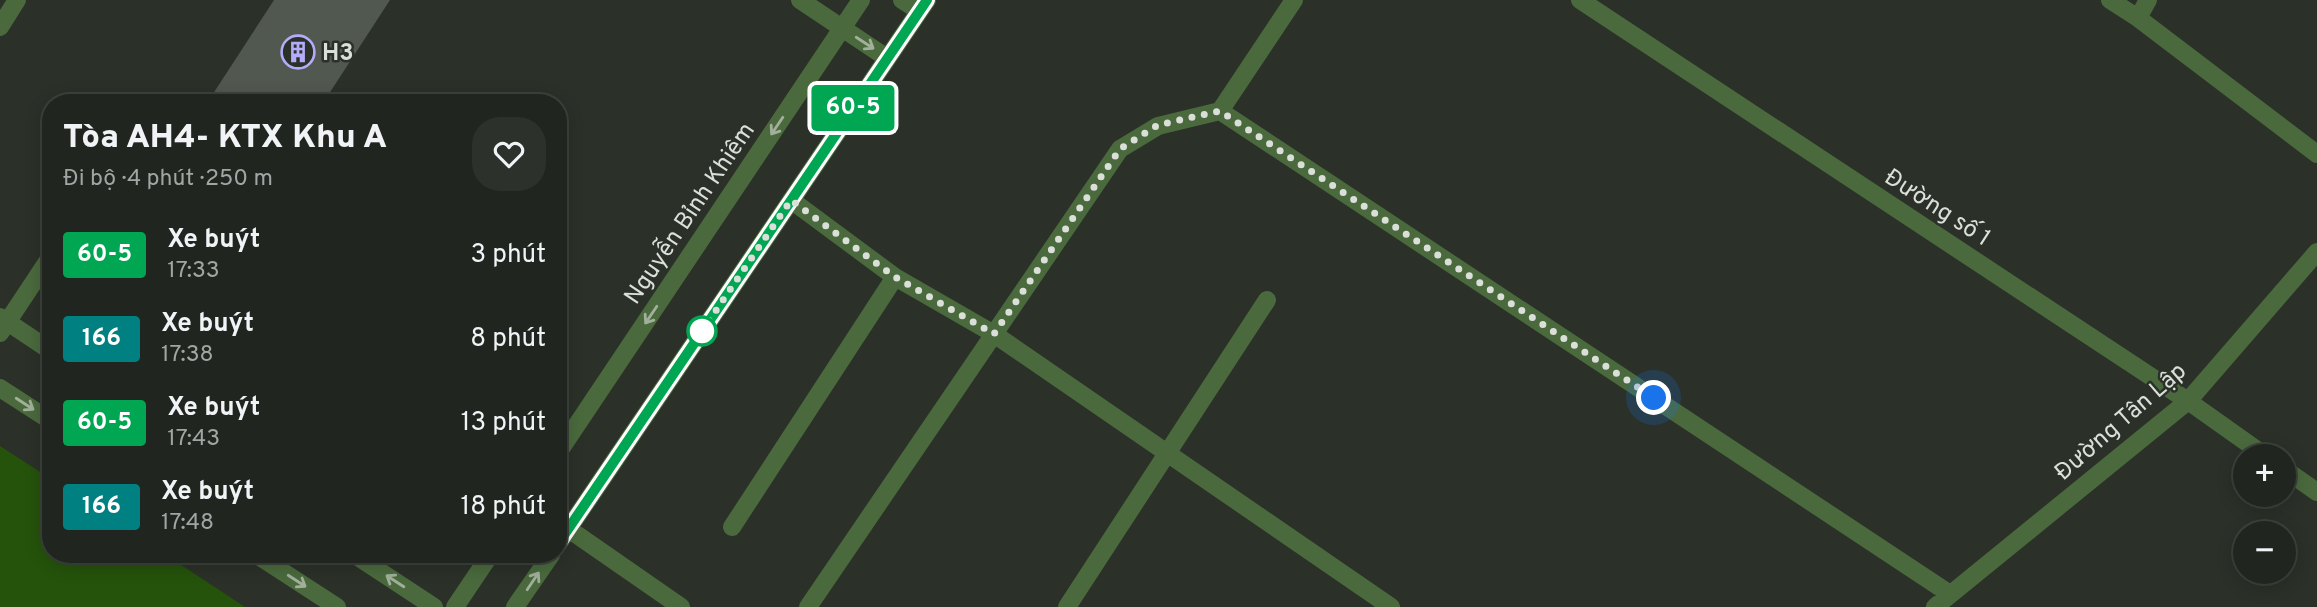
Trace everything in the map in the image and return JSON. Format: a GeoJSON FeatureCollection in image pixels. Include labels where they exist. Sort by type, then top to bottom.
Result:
{"type":"FeatureCollection","features":[{"type":"Feature","properties":{"kind":"street"},"geometry":{"type":"LineString","coordinates":[[0,27],[17,0]]}},
{"type":"Feature","properties":{"kind":"street"},"geometry":{"type":"LineString","coordinates":[[800,0],[887,58]]}},
{"type":"Feature","properties":{"kind":"street","name":"Nguyễn Bỉnh Khiêm"},"geometry":{"type":"LineString","coordinates":[[567,440],[861,0]]}},
{"type":"Feature","properties":{"kind":"street"},"geometry":{"type":"LineString","coordinates":[[567,524],[923,6],[902,0]]}},
{"type":"Feature","properties":{"kind":"street"},"geometry":{"type":"LineString","coordinates":[[808,607],[1120,149],[1158,125],[1220,111],[1294,0]]}},
{"type":"Feature","properties":{"kind":"street","name":"Đường số 1"},"geometry":{"type":"LineString","coordinates":[[1580,0],[2188,401],[2249,444]]}},
{"type":"Feature","properties":{"kind":"street"},"geometry":{"type":"LineString","coordinates":[[2110,0],[2138,18],[2317,154]]}},
{"type":"Feature","properties":{"kind":"street"},"geometry":{"type":"LineString","coordinates":[[2138,18],[2148,0]]}},
{"type":"Feature","properties":{"kind":"street"},"geometry":{"type":"LineString","coordinates":[[1220,111],[1950,594]]}},
{"type":"Feature","properties":{"kind":"street"},"geometry":{"type":"LineString","coordinates":[[791,200],[895,277],[994,334],[1391,607]]}},
{"type":"Feature","properties":{"kind":"street","name":"Đường Tân Lập"},"geometry":{"type":"LineString","coordinates":[[1935,607],[2188,401],[2317,251]]}},
{"type":"Feature","properties":{"kind":"street"},"geometry":{"type":"LineString","coordinates":[[42,269],[3,324],[42,346]]}},
{"type":"Feature","properties":{"kind":"street"},"geometry":{"type":"LineString","coordinates":[[732,527],[895,277]]}},
{"type":"Feature","properties":{"kind":"street"},"geometry":{"type":"LineString","coordinates":[[1067,607],[1267,300]]}},
{"type":"Feature","properties":{"kind":"street"},"geometry":{"type":"LineString","coordinates":[[0,388],[42,415]]}},
{"type":"Feature","properties":{"kind":"street"},"geometry":{"type":"LineString","coordinates":[[2296,477],[2317,492]]}},
{"type":"Feature","properties":{"kind":"street"},"geometry":{"type":"LineString","coordinates":[[567,534],[681,607]]}},
{"type":"Feature","properties":{"kind":"street"},"geometry":{"type":"LineString","coordinates":[[273,563],[337,607]]}},
{"type":"Feature","properties":{"kind":"street"},"geometry":{"type":"LineString","coordinates":[[367,563],[434,607]]}},
{"type":"Feature","properties":{"kind":"street"},"geometry":{"type":"LineString","coordinates":[[455,607],[485,563]]}},
{"type":"Feature","properties":{"kind":"street"},"geometry":{"type":"LineString","coordinates":[[515,607],[545,563]]}},
{"type":"Feature","properties":{"kind":"green space"},"geometry":{"type":"Polygon","coordinates":[[[0,446],[42,473],[42,563],[178,563],[245,607],[0,607],[0,446]]]}},
{"type":"Feature","properties":{"kind":"building","name":"H3"},"geometry":{"type":"Polygon","coordinates":[[[274,0],[390,0],[329,94],[213,94],[274,0]]]}},
{"type":"Feature","properties":{"kind":"bus line","name":"60-5"},"geometry":{"type":"LineString","coordinates":[[567,531],[927,0]]}},
{"type":"Feature","properties":{"kind":"place","name":"H3"},"geometry":{"type":"Point","coordinates":[298,52]}},
{"type":"Feature","properties":{"kind":"route"},"geometry":{"type":"LineString","coordinates":[[702,331],[791,200],[895,277],[994,334],[1120,149],[1158,125],[1220,111],[1654,398]]}}]}
